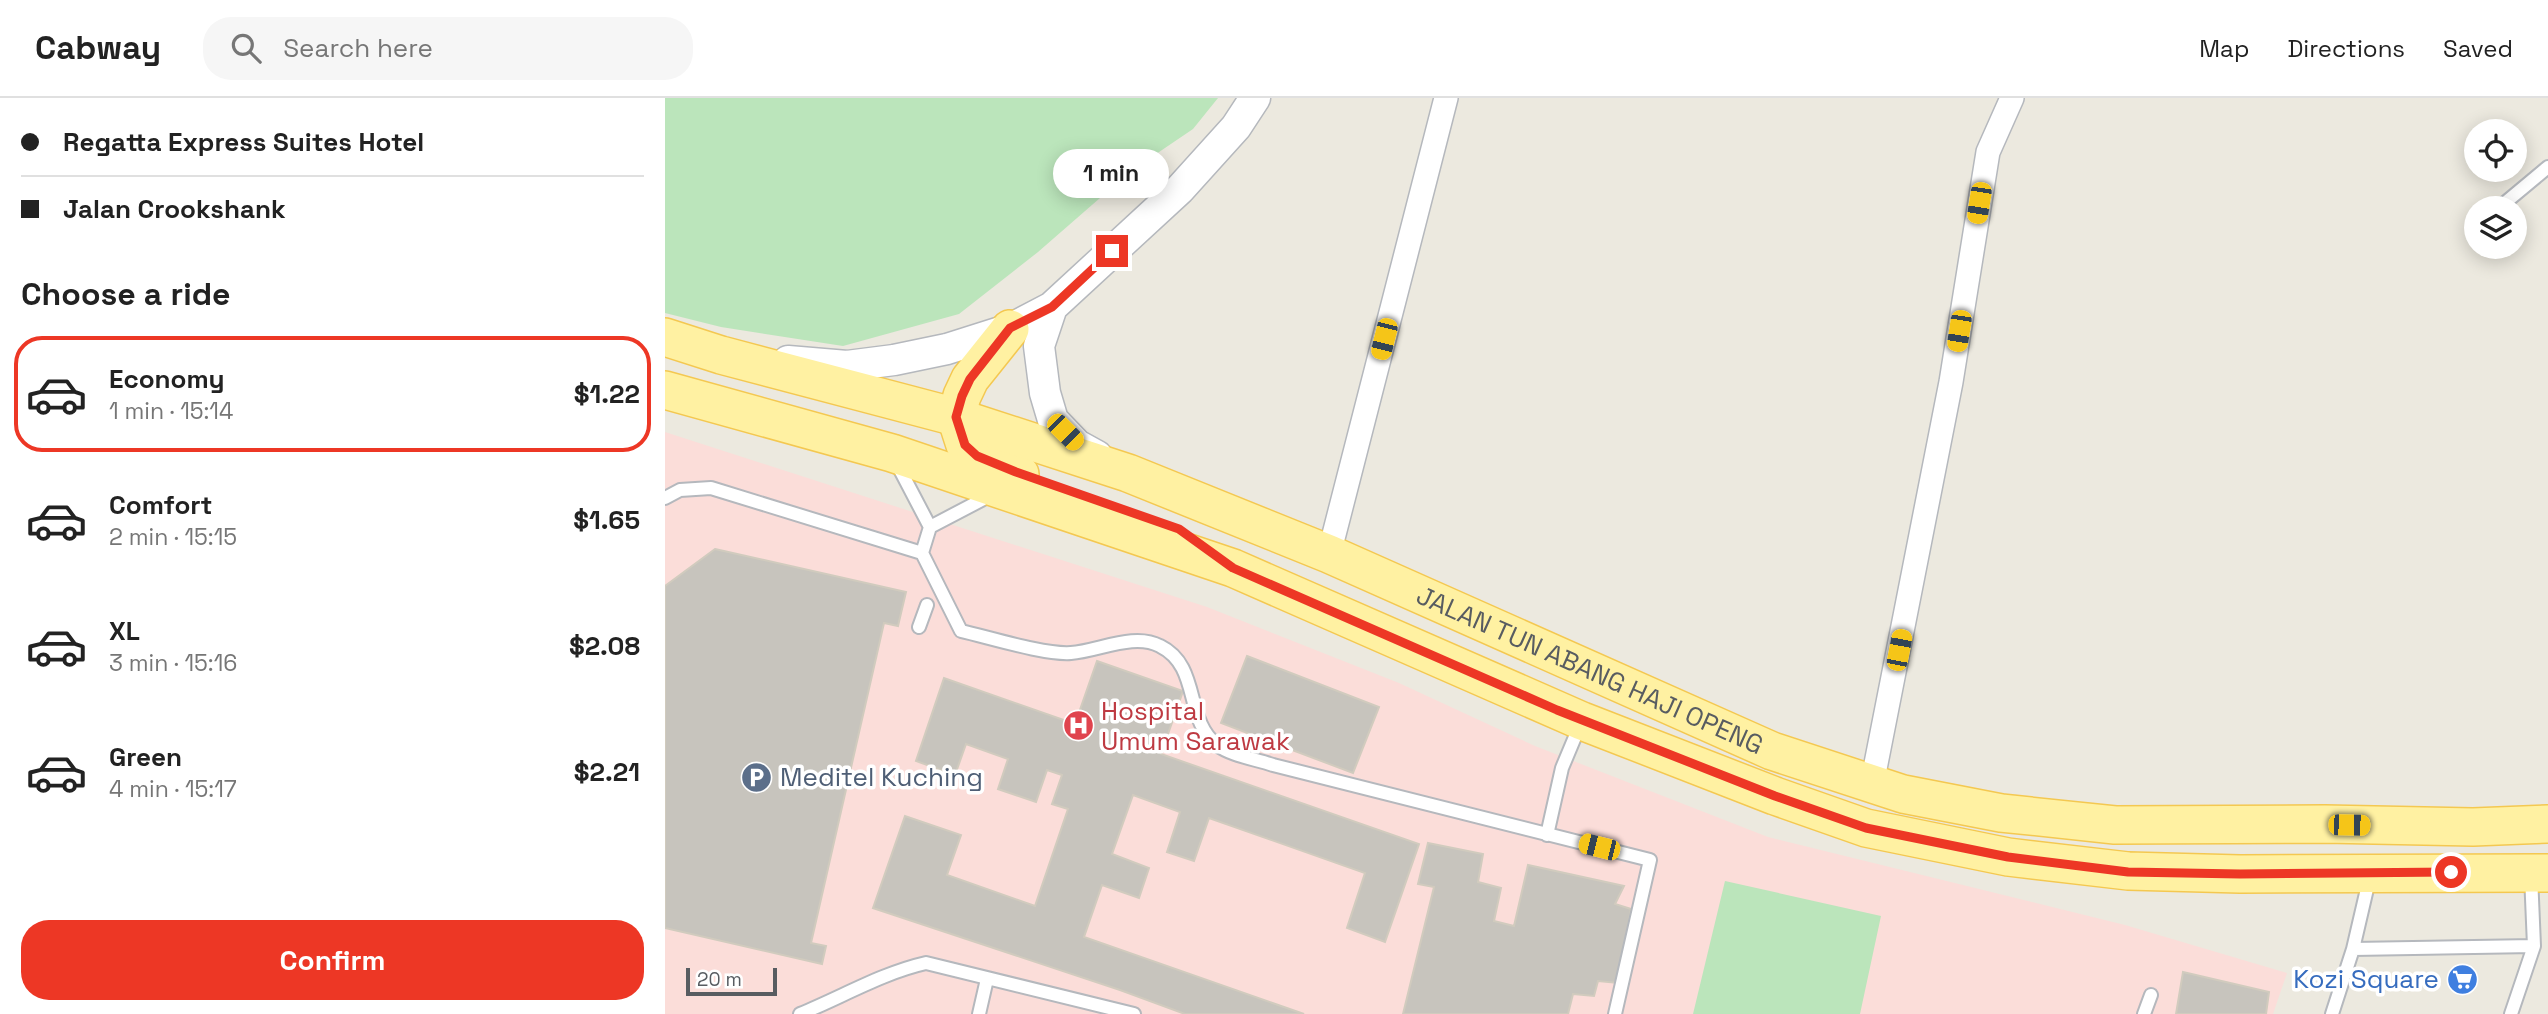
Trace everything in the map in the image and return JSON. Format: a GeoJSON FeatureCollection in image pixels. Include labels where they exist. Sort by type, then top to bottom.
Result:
{"type":"FeatureCollection","features":[{"type":"Feature","properties":{"kind":"main road"},"geometry":{"type":"LineString","coordinates":[[1010,328],[970,379],[962,396],[956,417],[965,445],[977,456],[1016,472],[1179,529],[1233,568]]}},
{"type":"Feature","properties":{"kind":"main road","name":"JALAN TUN ABANG HAJI OPENG"},"geometry":{"type":"LineString","coordinates":[[665,337],[721,355],[956,417],[1128,473],[1329,554],[1772,751],[1903,794],[2001,814],[2115,825],[2325,824],[2473,827],[2548,824]]}},
{"type":"Feature","properties":{"kind":"main road","name":"JALAN TUN ABANG HAJI OPENG"},"geometry":{"type":"LineString","coordinates":[[665,390],[892,453],[1233,568],[1582,721],[1775,796],[1866,828],[2008,857],[2128,872],[2539,873]]}},
{"type":"Feature","properties":{"kind":"street"},"geometry":{"type":"LineString","coordinates":[[721,355],[848,366],[947,349],[1010,328],[1052,307],[1180,188],[1236,127],[1255,98]]}},
{"type":"Feature","properties":{"kind":"street"},"geometry":{"type":"LineString","coordinates":[[1329,554],[1446,98]]}},
{"type":"Feature","properties":{"kind":"street"},"geometry":{"type":"LineString","coordinates":[[1872,784],[1951,382],[1988,152],[2012,98]]}},
{"type":"Feature","properties":{"kind":"street"},"geometry":{"type":"LineString","coordinates":[[1052,307],[1039,346],[1045,393],[1053,420],[1077,445],[1128,473]]}},
{"type":"Feature","properties":{"kind":"lane"},"geometry":{"type":"LineString","coordinates":[[2513,196],[2548,167]]}},
{"type":"Feature","properties":{"kind":"lane"},"geometry":{"type":"LineString","coordinates":[[892,453],[930,527],[922,553],[961,631],[1069,653],[1144,640],[1173,654],[1186,671],[1206,733],[1218,746],[1273,765],[1650,860],[1615,1014]]}},
{"type":"Feature","properties":{"kind":"lane"},"geometry":{"type":"LineString","coordinates":[[665,498],[680,490],[711,488],[922,553]]}},
{"type":"Feature","properties":{"kind":"lane"},"geometry":{"type":"LineString","coordinates":[[930,527],[1000,490]]}},
{"type":"Feature","properties":{"kind":"lane"},"geometry":{"type":"LineString","coordinates":[[919,627],[926,605]]}},
{"type":"Feature","properties":{"kind":"lane"},"geometry":{"type":"LineString","coordinates":[[1547,835],[1562,768],[1582,721]]}},
{"type":"Feature","properties":{"kind":"lane"},"geometry":{"type":"LineString","coordinates":[[2332,1014],[2353,949],[2371,872]]}},
{"type":"Feature","properties":{"kind":"lane"},"geometry":{"type":"LineString","coordinates":[[2511,1014],[2534,946],[2539,873]]}},
{"type":"Feature","properties":{"kind":"lane"},"geometry":{"type":"LineString","coordinates":[[2353,949],[2534,946]]}},
{"type":"Feature","properties":{"kind":"lane"},"geometry":{"type":"LineString","coordinates":[[800,1014],[898,969],[926,963],[1134,1014]]}},
{"type":"Feature","properties":{"kind":"lane"},"geometry":{"type":"LineString","coordinates":[[979,1014],[987,979]]}},
{"type":"Feature","properties":{"kind":"lane"},"geometry":{"type":"LineString","coordinates":[[2144,1014],[2151,995]]}},
{"type":"Feature","properties":{"kind":"shaded area","name":"Hospital Umum Sarawak"},"geometry":{"type":"Polygon","coordinates":[[[665,432],[1207,607],[1399,683],[1535,746],[1768,837],[2125,925],[2287,973],[2273,1014],[665,1014],[665,432]]]}},
{"type":"Feature","properties":{"kind":"green space"},"geometry":{"type":"Polygon","coordinates":[[[665,98],[1218,98],[1193,129],[1131,171],[1038,252],[959,314],[843,346],[721,327],[665,313],[665,98]]]}},
{"type":"Feature","properties":{"kind":"green space"},"geometry":{"type":"Polygon","coordinates":[[[1725,881],[1881,916],[1860,1014],[1693,1014],[1725,881]]]}},
{"type":"Feature","properties":{"kind":"building","name":"Meditel Kuching"},"geometry":{"type":"Polygon","coordinates":[[[715,549],[906,592],[898,626],[884,623],[811,943],[826,946],[822,964],[665,928],[665,586],[715,549]]]}},
{"type":"Feature","properties":{"kind":"building"},"geometry":{"type":"Polygon","coordinates":[[[1247,656],[1379,707],[1353,773],[1221,723],[1247,656]]]}},
{"type":"Feature","properties":{"kind":"building"},"geometry":{"type":"Polygon","coordinates":[[[1097,661],[1183,691],[1161,754],[1419,844],[1385,942],[1347,928],[1365,873],[1209,818],[1194,861],[1167,852],[1180,812],[1133,795],[1112,854],[1149,868],[1139,898],[1102,885],[1084,937],[1304,1014],[1185,1014],[873,908],[905,816],[961,835],[947,875],[1035,906],[1068,809],[1052,804],[1062,775],[1047,770],[1036,802],[998,789],[1008,759],[966,744],[955,775],[916,761],[944,678],[1075,724],[1097,661]]]}},
{"type":"Feature","properties":{"kind":"building"},"geometry":{"type":"Polygon","coordinates":[[[1428,843],[1483,854],[1478,882],[1501,888],[1494,921],[1514,926],[1528,865],[1624,886],[1615,904],[1631,909],[1618,983],[1598,981],[1594,996],[1573,994],[1568,1014],[1403,1014],[1434,887],[1418,884],[1428,843]]]}},
{"type":"Feature","properties":{"kind":"building"},"geometry":{"type":"Polygon","coordinates":[[[2183,972],[2269,992],[2266,1014],[2176,1014],[2183,972]]]}},
{"type":"Feature","properties":{"kind":"place","name":"Hospital Umum Sarawak"},"geometry":{"type":"Point","coordinates":[1078,726]}},
{"type":"Feature","properties":{"kind":"place","name":"Meditel Kuching"},"geometry":{"type":"Point","coordinates":[757,777]}},
{"type":"Feature","properties":{"kind":"place","name":"Kozi Square"},"geometry":{"type":"Point","coordinates":[2462,979]}},
{"type":"Feature","properties":{"kind":"route"},"geometry":{"type":"LineString","coordinates":[[1112,251],[1052,307],[1010,328],[970,379],[956,417],[965,445],[977,456],[1179,529],[1233,568],[1582,721],[1775,796],[1866,828],[2008,857],[2128,872],[2451,872]]}}]}
